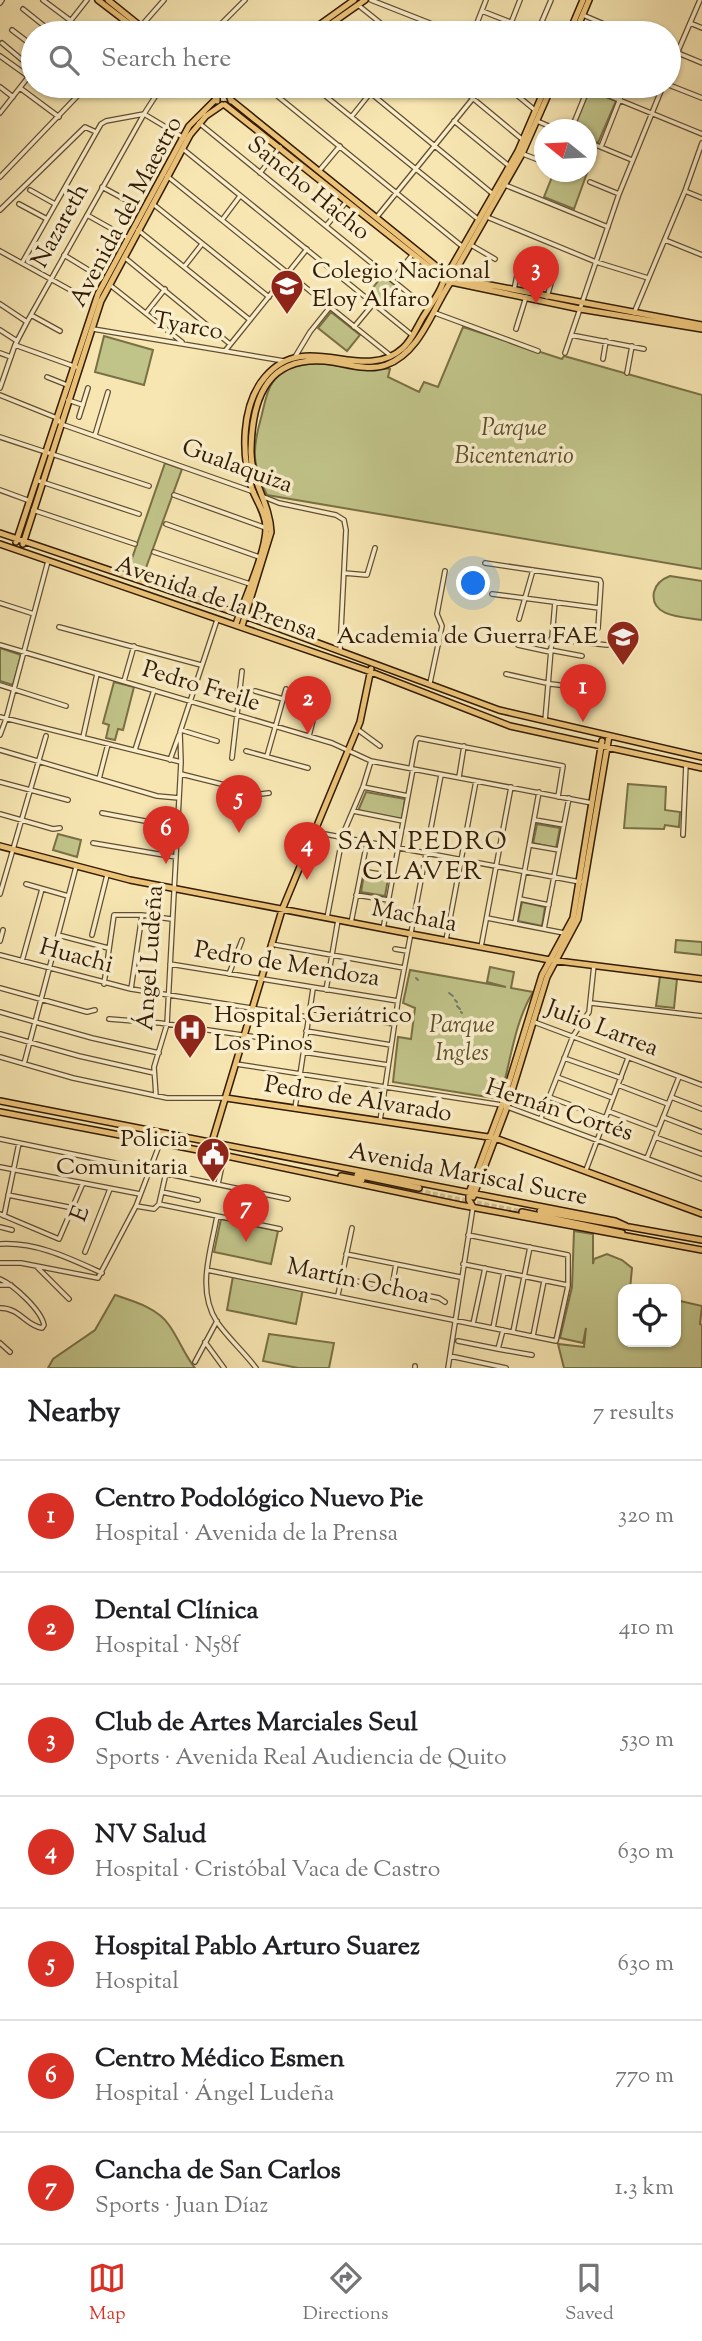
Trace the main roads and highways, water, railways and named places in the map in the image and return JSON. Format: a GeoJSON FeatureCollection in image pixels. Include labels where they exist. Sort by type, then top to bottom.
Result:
{"type":"FeatureCollection","features":[{"type":"Feature","properties":{"kind":"main road"},"geometry":{"type":"LineString","coordinates":[[98,0],[125,21]]}},
{"type":"Feature","properties":{"kind":"main road"},"geometry":{"type":"LineString","coordinates":[[108,0],[128,21]]}},
{"type":"Feature","properties":{"kind":"main road"},"geometry":{"type":"LineString","coordinates":[[334,21],[354,1],[365,0]]}},
{"type":"Feature","properties":{"kind":"main road"},"geometry":{"type":"LineString","coordinates":[[574,21],[583,0]]}},
{"type":"Feature","properties":{"kind":"main road"},"geometry":{"type":"LineString","coordinates":[[580,21],[589,0]]}},
{"type":"Feature","properties":{"kind":"main road"},"geometry":{"type":"LineString","coordinates":[[327,21],[346,9]]}},
{"type":"Feature","properties":{"kind":"main road"},"geometry":{"type":"LineString","coordinates":[[216,98],[319,171],[449,278],[581,306],[634,313],[702,327]]}},
{"type":"Feature","properties":{"kind":"main road","name":"Avenida del Maestro"},"geometry":{"type":"LineString","coordinates":[[59,421],[95,310],[128,238],[152,204],[197,117],[216,98]]}},
{"type":"Feature","properties":{"kind":"main road","name":"Avenida del Maestro"},"geometry":{"type":"LineString","coordinates":[[185,139],[199,123],[224,105],[227,98]]}},
{"type":"Feature","properties":{"kind":"main road"},"geometry":{"type":"LineString","coordinates":[[232,98],[281,147],[413,254],[449,278],[526,297],[702,327]]}},
{"type":"Feature","properties":{"kind":"main road"},"geometry":{"type":"LineString","coordinates":[[430,310],[438,292],[457,269],[471,245],[479,220],[509,166],[520,153],[542,98]]}},
{"type":"Feature","properties":{"kind":"main road"},"geometry":{"type":"LineString","coordinates":[[262,558],[265,519],[253,491],[245,452],[251,401],[265,377],[284,361],[296,357],[308,355],[374,368],[386,365],[411,348],[463,247],[487,217],[505,186],[537,121],[544,98]]}},
{"type":"Feature","properties":{"kind":"main road","name":"Avenida del Maestro"},"geometry":{"type":"LineString","coordinates":[[95,310],[110,285],[117,263],[124,257],[140,221],[181,147]]}},
{"type":"Feature","properties":{"kind":"main road"},"geometry":{"type":"LineString","coordinates":[[457,269],[461,279]]}},
{"type":"Feature","properties":{"kind":"main road"},"geometry":{"type":"LineString","coordinates":[[437,272],[438,292]]}},
{"type":"Feature","properties":{"kind":"main road"},"geometry":{"type":"LineString","coordinates":[[239,625],[271,532],[271,521],[249,468],[254,411],[259,395],[269,380],[293,364],[333,360],[367,362],[391,356],[402,349],[422,324]]}},
{"type":"Feature","properties":{"kind":"main road","name":"Avenida del Maestro"},"geometry":{"type":"LineString","coordinates":[[21,540],[30,501],[49,453],[68,385],[76,367]]}},
{"type":"Feature","properties":{"kind":"main road","name":"Avenida del Maestro"},"geometry":{"type":"LineString","coordinates":[[18,549],[33,510],[39,481]]}},
{"type":"Feature","properties":{"kind":"main road","name":"Avenida de la Prensa"},"geometry":{"type":"LineString","coordinates":[[0,533],[341,650],[499,710],[702,757]]}},
{"type":"Feature","properties":{"kind":"main road","name":"Avenida de la Prensa"},"geometry":{"type":"LineString","coordinates":[[0,544],[371,672],[510,726],[702,768]]}},
{"type":"Feature","properties":{"kind":"main road"},"geometry":{"type":"LineString","coordinates":[[212,1142],[282,910],[357,729],[373,662]]}},
{"type":"Feature","properties":{"kind":"main road"},"geometry":{"type":"LineString","coordinates":[[553,961],[578,919],[606,735]]}},
{"type":"Feature","properties":{"kind":"main road","name":"Machala"},"geometry":{"type":"LineString","coordinates":[[0,846],[107,875],[282,910],[553,961],[702,979]]}},
{"type":"Feature","properties":{"kind":"main road"},"geometry":{"type":"LineString","coordinates":[[473,1208],[471,1193],[505,1106],[531,1021],[574,912],[582,882]]}},
{"type":"Feature","properties":{"kind":"main road","name":"Pedro de Alvarado"},"geometry":{"type":"LineString","coordinates":[[226,1098],[492,1138],[702,1214]]}},
{"type":"Feature","properties":{"kind":"main road","name":"Avenida Mariscal Sucre"},"geometry":{"type":"LineString","coordinates":[[0,1101],[626,1226]]}},
{"type":"Feature","properties":{"kind":"main road","name":"Avenida Mariscal Sucre"},"geometry":{"type":"LineString","coordinates":[[0,1112],[225,1155],[473,1208],[702,1250]]}},
{"type":"Feature","properties":{"kind":"main road"},"geometry":{"type":"LineString","coordinates":[[127,1137],[129,1127]]}},
{"type":"Feature","properties":{"kind":"main road","name":"Avenida Mariscal Sucre"},"geometry":{"type":"LineString","coordinates":[[303,1161],[333,1171],[419,1189],[303,1171]]}},
{"type":"Feature","properties":{"kind":"main road"},"geometry":{"type":"LineString","coordinates":[[444,1202],[456,1200],[456,1194],[452,1191]]}},
{"type":"Feature","properties":{"kind":"main road"},"geometry":{"type":"LineString","coordinates":[[492,1211],[487,1207],[488,1202],[501,1201]]}},
{"type":"Feature","properties":{"kind":"main road","name":"Avenida Mariscal Sucre"},"geometry":{"type":"LineString","coordinates":[[624,1235],[615,1230],[523,1210],[702,1240]]}},
{"type":"Feature","properties":{"kind":"waterway"},"geometry":{"type":"LineString","coordinates":[[449,993],[453,996]]}},
{"type":"Feature","properties":{"kind":"waterway"},"geometry":{"type":"LineString","coordinates":[[457,1006],[460,1009]]}},
{"type":"Feature","properties":{"kind":"tunnel"},"geometry":{"type":"LineString","coordinates":[[418,1191],[522,1212]]}},
{"type":"Feature","properties":{"kind":"place","name":"Club de Artes Marciales Seul"},"geometry":{"type":"Point","coordinates":[536,304]}},
{"type":"Feature","properties":{"kind":"place","name":"Colegio Nacional Eloy Alfaro"},"geometry":{"type":"Point","coordinates":[287,316]}},
{"type":"Feature","properties":{"kind":"place","name":"Academia de Guerra FAE"},"geometry":{"type":"Point","coordinates":[623,667]}},
{"type":"Feature","properties":{"kind":"place","name":"Centro Podológico Nuevo Pie"},"geometry":{"type":"Point","coordinates":[583,722]}},
{"type":"Feature","properties":{"kind":"place","name":"Dental Clínica"},"geometry":{"type":"Point","coordinates":[308,734]}},
{"type":"Feature","properties":{"kind":"place","name":"Hospital Pablo Arturo Suarez"},"geometry":{"type":"Point","coordinates":[239,833]}},
{"type":"Feature","properties":{"kind":"place","name":"Centro Médico Esmen"},"geometry":{"type":"Point","coordinates":[166,864]}},
{"type":"Feature","properties":{"kind":"place","name":"NV Salud"},"geometry":{"type":"Point","coordinates":[307,880]}},
{"type":"Feature","properties":{"kind":"place","name":"Hospital Geriátrico Los Pinos"},"geometry":{"type":"Point","coordinates":[190,1060]}},
{"type":"Feature","properties":{"kind":"place","name":"Policia Comunitaria"},"geometry":{"type":"Point","coordinates":[213,1184]}},
{"type":"Feature","properties":{"kind":"place","name":"Cancha de San Carlos"},"geometry":{"type":"Point","coordinates":[246,1242]}},
{"type":"Feature","properties":{"kind":"district","name":"SAN PEDRO CLAVER"},"geometry":{"type":"Point","coordinates":[423,857]}},
{"type":"Feature","properties":{"kind":"park label","name":"Parque Bicentenario"},"geometry":{"type":"Point","coordinates":[514,443]}},
{"type":"Feature","properties":{"kind":"park label","name":"Parque Ingles"},"geometry":{"type":"Point","coordinates":[462,1040]}}]}
